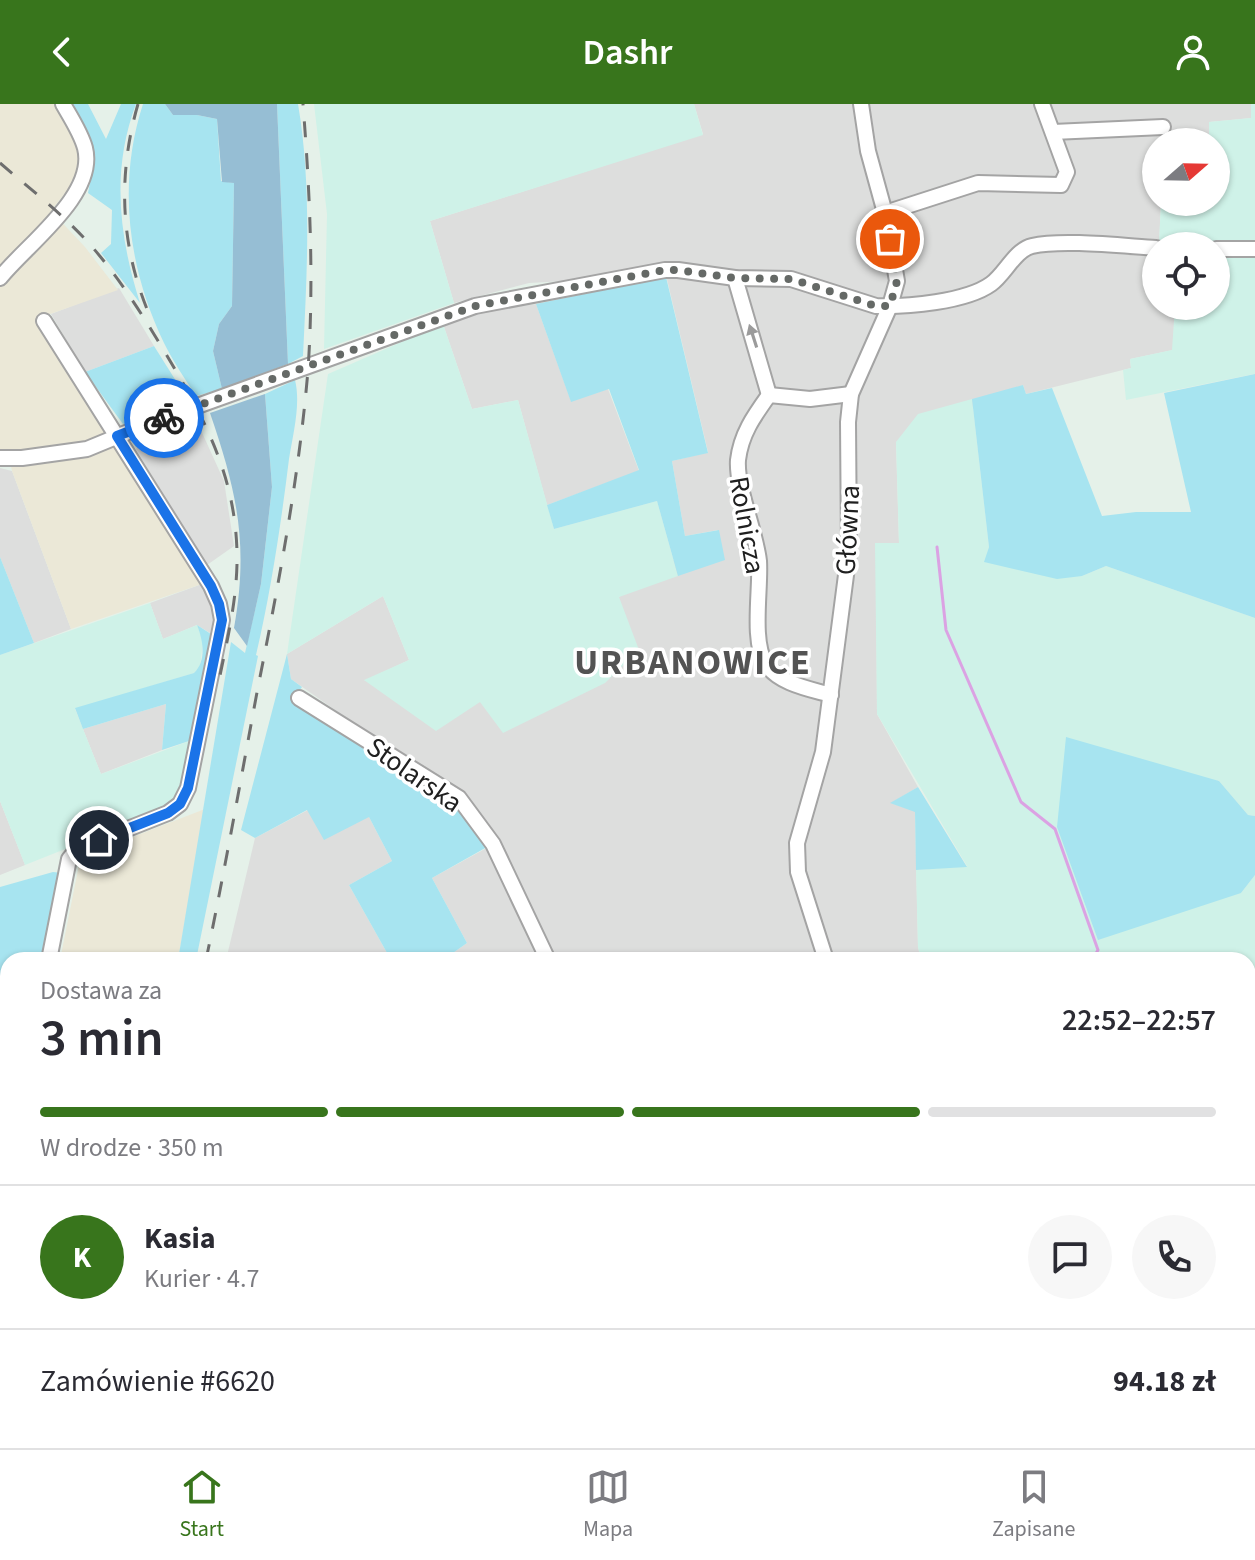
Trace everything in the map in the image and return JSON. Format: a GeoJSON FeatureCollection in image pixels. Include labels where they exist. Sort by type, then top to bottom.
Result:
{"type":"FeatureCollection","features":[{"type":"Feature","properties":{"kind":"street"},"geometry":{"type":"LineString","coordinates":[[0,278],[54,220],[84,178],[87,165],[85,147],[63,104]]}},
{"type":"Feature","properties":{"kind":"street","name":"Główna"},"geometry":{"type":"LineString","coordinates":[[823,952],[804,896],[796,855],[802,821],[823,752],[849,552],[848,422],[851,394],[890,306],[897,281],[885,213],[868,151],[861,104]]}},
{"type":"Feature","properties":{"kind":"street"},"geometry":{"type":"LineString","coordinates":[[885,213],[978,183],[1061,185],[1067,172],[1042,104]]}},
{"type":"Feature","properties":{"kind":"street"},"geometry":{"type":"LineString","coordinates":[[1053,132],[1163,127]]}},
{"type":"Feature","properties":{"kind":"street"},"geometry":{"type":"LineString","coordinates":[[0,458],[76,451],[475,306],[665,270],[735,278],[799,280],[876,306],[890,306],[945,299],[981,290],[999,278],[1023,251],[1033,246],[1082,244],[1142,247]]}},
{"type":"Feature","properties":{"kind":"street"},"geometry":{"type":"LineString","coordinates":[[1230,249],[1255,249]]}},
{"type":"Feature","properties":{"kind":"street"},"geometry":{"type":"LineString","coordinates":[[735,278],[769,395],[810,399],[851,394]]}},
{"type":"Feature","properties":{"kind":"street"},"geometry":{"type":"LineString","coordinates":[[44,321],[211,586],[222,620],[188,788],[180,804],[168,813],[77,849],[69,859],[51,952]]}},
{"type":"Feature","properties":{"kind":"street","name":"Rolnicza"},"geometry":{"type":"LineString","coordinates":[[769,395],[748,424],[738,464],[759,559],[759,645],[766,665],[783,678],[831,695]]}},
{"type":"Feature","properties":{"kind":"street","name":"Stolarska"},"geometry":{"type":"LineString","coordinates":[[299,698],[459,798],[493,844],[544,952]]}},
{"type":"Feature","properties":{"kind":"shaded area"},"geometry":{"type":"Polygon","coordinates":[[[0,104],[70,104],[95,155],[51,211],[85,247],[118,290],[39,318],[202,584],[71,629],[12,471],[8,452],[0,450],[0,104]]]}},
{"type":"Feature","properties":{"kind":"shaded area"},"geometry":{"type":"Polygon","coordinates":[[[71,104],[88,104],[106,139],[121,104],[136,104],[123,154],[121,204],[127,253],[140,303],[101,253],[111,244],[112,210],[88,193],[95,155],[71,104]]]}},
{"type":"Feature","properties":{"kind":"shaded area"},"geometry":{"type":"Polygon","coordinates":[[[143,104],[165,104],[173,115],[217,119],[221,181],[234,183],[232,306],[219,324],[213,351],[222,389],[196,396],[164,343],[142,285],[135,256],[130,225],[130,165],[143,104]]]}},
{"type":"Feature","properties":{"kind":"shaded area"},"geometry":{"type":"Polygon","coordinates":[[[165,104],[277,104],[288,364],[222,389],[213,351],[219,324],[232,306],[234,183],[222,182],[217,119],[173,115],[165,104]]]}},
{"type":"Feature","properties":{"kind":"shaded area"},"geometry":{"type":"Polygon","coordinates":[[[277,104],[298,104],[307,198],[303,356],[288,364],[277,104]]]}},
{"type":"Feature","properties":{"kind":"shaded area"},"geometry":{"type":"Polygon","coordinates":[[[314,104],[694,104],[703,135],[430,221],[454,303],[324,349],[327,214],[314,104]]]}},
{"type":"Feature","properties":{"kind":"shaded area"},"geometry":{"type":"Polygon","coordinates":[[[694,104],[1251,104],[1252,118],[1209,122],[1209,128],[1142,128],[1142,216],[1160,216],[1160,232],[1142,232],[1142,320],[1174,320],[1173,350],[1130,359],[1131,368],[1026,394],[1023,385],[896,442],[899,544],[876,543],[877,714],[918,787],[891,803],[915,811],[919,952],[454,952],[467,943],[432,878],[492,845],[475,817],[399,755],[291,679],[287,654],[383,596],[409,660],[364,681],[619,597],[718,530],[685,536],[672,461],[708,452],[665,271],[637,277],[529,283],[454,303],[430,221],[703,134],[694,104]]]}},
{"type":"Feature","properties":{"kind":"shaded area"},"geometry":{"type":"Polygon","coordinates":[[[1251,104],[1255,104],[1255,243],[1230,243],[1230,232],[1160,232],[1160,216],[1230,216],[1230,128],[1209,128],[1209,122],[1251,118],[1251,104]]]}},
{"type":"Feature","properties":{"kind":"shaded area"},"geometry":{"type":"Polygon","coordinates":[[[1230,257],[1255,257],[1255,376],[1126,400],[1123,370],[1131,368],[1130,359],[1172,350],[1174,320],[1230,320],[1230,257]]]}},
{"type":"Feature","properties":{"kind":"shaded area"},"geometry":{"type":"Polygon","coordinates":[[[666,277],[708,453],[672,461],[685,536],[719,530],[725,560],[678,576],[657,501],[554,529],[547,505],[639,470],[609,389],[571,402],[536,304],[666,277]]]}},
{"type":"Feature","properties":{"kind":"shaded area"},"geometry":{"type":"Polygon","coordinates":[[[119,288],[154,346],[85,372],[51,314],[119,288]]]}},
{"type":"Feature","properties":{"kind":"shaded area"},"geometry":{"type":"Polygon","coordinates":[[[536,304],[571,401],[608,389],[639,471],[547,505],[518,400],[472,409],[443,324],[472,313],[536,304]]]}},
{"type":"Feature","properties":{"kind":"shaded area"},"geometry":{"type":"Polygon","coordinates":[[[443,324],[472,409],[518,400],[554,529],[657,501],[678,576],[619,597],[639,650],[605,683],[503,733],[480,702],[436,731],[364,680],[409,660],[383,596],[287,654],[328,374],[443,324]]]}},
{"type":"Feature","properties":{"kind":"shaded area"},"geometry":{"type":"Polygon","coordinates":[[[154,346],[188,400],[123,424],[85,372],[154,346]]]}},
{"type":"Feature","properties":{"kind":"shaded area"},"geometry":{"type":"Polygon","coordinates":[[[1255,374],[1255,618],[1106,566],[1082,576],[1057,579],[984,562],[989,547],[972,399],[1023,385],[1026,394],[1052,388],[1102,516],[1136,512],[1191,512],[1164,393],[1255,374]]]}},
{"type":"Feature","properties":{"kind":"shaded area"},"geometry":{"type":"Polygon","coordinates":[[[295,380],[296,419],[275,557],[198,952],[179,952],[231,642],[245,653],[261,584],[272,487],[265,394],[295,380]]]}},
{"type":"Feature","properties":{"kind":"shaded area"},"geometry":{"type":"Polygon","coordinates":[[[265,394],[272,487],[261,584],[247,646],[234,628],[240,570],[238,519],[210,413],[265,394]]]}},
{"type":"Feature","properties":{"kind":"shaded area"},"geometry":{"type":"Polygon","coordinates":[[[972,399],[989,547],[985,562],[1082,576],[1106,566],[1255,618],[1255,816],[1248,815],[1218,780],[1241,893],[1255,875],[1255,952],[919,952],[916,870],[967,866],[877,714],[875,543],[899,543],[896,442],[918,414],[972,399]]]}},
{"type":"Feature","properties":{"kind":"shaded area"},"geometry":{"type":"Polygon","coordinates":[[[194,415],[224,481],[234,546],[207,565],[136,450],[141,435],[194,415]]]}},
{"type":"Feature","properties":{"kind":"shaded area"},"geometry":{"type":"Polygon","coordinates":[[[0,468],[12,471],[71,629],[34,643],[0,557],[0,468]]]}},
{"type":"Feature","properties":{"kind":"shaded area"},"geometry":{"type":"Polygon","coordinates":[[[0,557],[34,643],[0,655],[0,557]]]}},
{"type":"Feature","properties":{"kind":"shaded area"},"geometry":{"type":"Polygon","coordinates":[[[202,584],[216,610],[210,633],[197,625],[163,639],[150,603],[202,584]]]}},
{"type":"Feature","properties":{"kind":"shaded area"},"geometry":{"type":"Polygon","coordinates":[[[150,603],[163,639],[197,625],[203,641],[200,667],[194,673],[75,709],[101,774],[192,740],[184,790],[176,802],[163,810],[25,865],[0,801],[0,655],[150,603]]]}},
{"type":"Feature","properties":{"kind":"shaded area"},"geometry":{"type":"Polygon","coordinates":[[[197,625],[214,636],[192,740],[162,750],[166,704],[83,729],[75,708],[194,673],[202,656],[197,625]]]}},
{"type":"Feature","properties":{"kind":"shaded area"},"geometry":{"type":"Polygon","coordinates":[[[287,654],[291,679],[302,687],[292,701],[445,797],[466,817],[487,847],[432,878],[467,943],[454,952],[387,952],[349,885],[392,861],[369,817],[324,840],[307,810],[255,838],[241,830],[287,654]]]}},
{"type":"Feature","properties":{"kind":"shaded area"},"geometry":{"type":"Polygon","coordinates":[[[166,704],[162,750],[101,774],[83,729],[166,704]]]}},
{"type":"Feature","properties":{"kind":"shaded area"},"geometry":{"type":"Polygon","coordinates":[[[1066,737],[1219,781],[1248,815],[1255,816],[1255,875],[1241,893],[1098,940],[1057,827],[1066,737]]]}},
{"type":"Feature","properties":{"kind":"shaded area"},"geometry":{"type":"Polygon","coordinates":[[[918,787],[967,867],[916,870],[915,812],[890,803],[918,787]]]}},
{"type":"Feature","properties":{"kind":"shaded area"},"geometry":{"type":"Polygon","coordinates":[[[0,801],[25,865],[0,875],[0,801]]]}},
{"type":"Feature","properties":{"kind":"shaded area"},"geometry":{"type":"Polygon","coordinates":[[[205,809],[179,952],[62,952],[79,865],[86,855],[205,809]]]}},
{"type":"Feature","properties":{"kind":"shaded area"},"geometry":{"type":"Polygon","coordinates":[[[308,810],[369,817],[392,861],[349,885],[387,952],[228,952],[255,838],[308,810]]]}},
{"type":"Feature","properties":{"kind":"shaded area"},"geometry":{"type":"Polygon","coordinates":[[[53,872],[62,873],[47,952],[0,952],[0,887],[53,872]]]}},
{"type":"Feature","properties":{"kind":"waterway"},"geometry":{"type":"LineString","coordinates":[[937,547],[946,630],[1021,802],[1055,829],[1097,952]]}},
{"type":"Feature","properties":{"kind":"railway"},"geometry":{"type":"LineString","coordinates":[[138,104],[127,156],[125,207],[131,258],[147,309]]}},
{"type":"Feature","properties":{"kind":"railway"},"geometry":{"type":"LineString","coordinates":[[208,952],[281,569],[304,410],[311,270],[303,104]]}},
{"type":"Feature","properties":{"kind":"railway"},"geometry":{"type":"LineString","coordinates":[[0,163],[66,220],[107,266],[163,349],[214,446],[230,496],[237,552],[234,602],[218,685]]}},
{"type":"Feature","properties":{"kind":"way so far"},"geometry":{"type":"LineString","coordinates":[[164,418],[475,306],[665,270],[735,278],[791,279],[876,306],[890,306],[897,281],[890,239]]}},
{"type":"Feature","properties":{"kind":"district","name":"URBANOWICE"},"geometry":{"type":"Point","coordinates":[693,661]}},
{"type":"Feature","properties":{"kind":"route"},"geometry":{"type":"LineString","coordinates":[[99,840],[168,813],[180,804],[188,788],[222,620],[211,586],[117,436],[164,418]]}}]}
